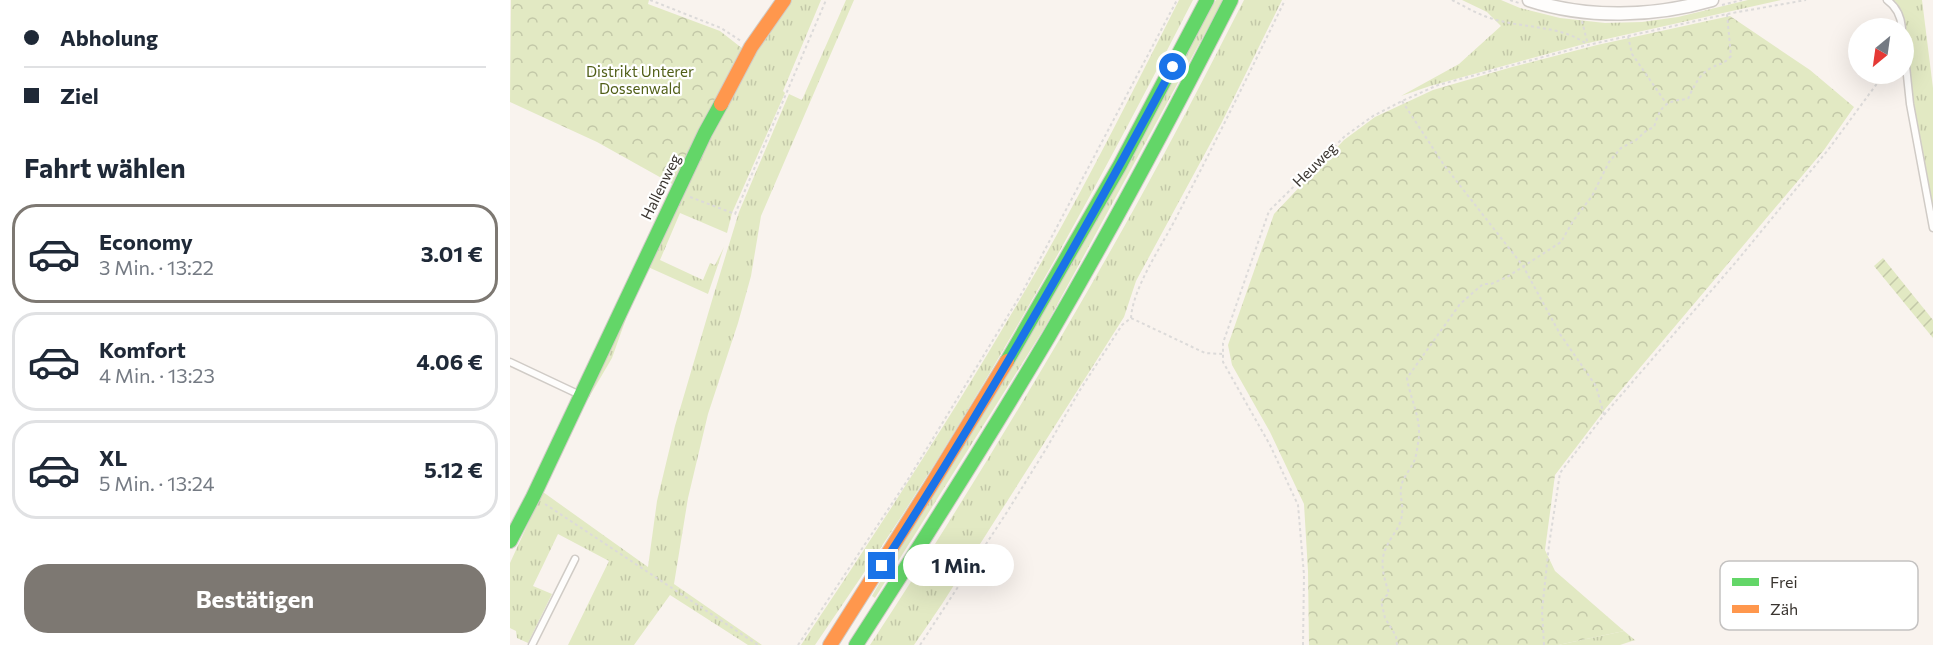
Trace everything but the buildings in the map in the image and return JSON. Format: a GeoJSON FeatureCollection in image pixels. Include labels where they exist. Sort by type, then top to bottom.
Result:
{"type":"FeatureCollection","features":[{"type":"Feature","properties":{"kind":"main road","name":"Hallenweg"},"geometry":{"type":"LineString","coordinates":[[510,541],[705,133],[751,47],[784,0]]}},
{"type":"Feature","properties":{"kind":"main road"},"geometry":{"type":"LineString","coordinates":[[830,645],[920,507],[1056,280],[1123,160],[1207,0]]}},
{"type":"Feature","properties":{"kind":"main road"},"geometry":{"type":"LineString","coordinates":[[856,645],[938,519],[1075,290],[1144,167],[1231,0]]}},
{"type":"Feature","properties":{"kind":"street"},"geometry":{"type":"LineString","coordinates":[[1529,0],[1564,9],[1605,13],[1632,13],[1695,5],[1712,0]]}},
{"type":"Feature","properties":{"kind":"lane"},"geometry":{"type":"LineString","coordinates":[[1887,0],[1894,4],[1900,18]]}},
{"type":"Feature","properties":{"kind":"lane"},"geometry":{"type":"LineString","coordinates":[[1908,84],[1933,228]]}},
{"type":"Feature","properties":{"kind":"lane"},"geometry":{"type":"LineString","coordinates":[[510,362],[580,395]]}},
{"type":"Feature","properties":{"kind":"lane"},"geometry":{"type":"LineString","coordinates":[[532,645],[575,559]]}},
{"type":"Feature","properties":{"kind":"path"},"geometry":{"type":"LineString","coordinates":[[651,0],[721,28],[751,47]]}},
{"type":"Feature","properties":{"kind":"path"},"geometry":{"type":"LineString","coordinates":[[676,192],[735,214],[826,0]]}},
{"type":"Feature","properties":{"kind":"path"},"geometry":{"type":"LineString","coordinates":[[798,645],[907,481],[1023,291],[1177,0]]}},
{"type":"Feature","properties":{"kind":"path"},"geometry":{"type":"LineString","coordinates":[[920,645],[1041,458],[1080,390],[1122,325],[1131,318],[1132,305],[1139,288],[1178,216],[1285,0]]}},
{"type":"Feature","properties":{"kind":"path"},"geometry":{"type":"LineString","coordinates":[[1452,0],[1490,19],[1550,29],[1578,37],[1588,45]]}},
{"type":"Feature","properties":{"kind":"path","name":"Heuweg"},"geometry":{"type":"LineString","coordinates":[[1222,355],[1222,343],[1269,212],[1344,136],[1373,116],[1438,85],[1588,45],[1727,14],[1806,0]]}},
{"type":"Feature","properties":{"kind":"path"},"geometry":{"type":"LineString","coordinates":[[1397,645],[1396,636],[1385,618],[1381,601],[1389,592],[1383,574],[1383,556],[1386,545],[1391,541],[1401,521],[1404,506],[1401,495],[1402,484],[1415,459],[1419,435],[1418,412],[1410,395],[1407,378],[1460,304],[1483,284],[1491,284],[1507,277],[1561,242],[1592,196],[1609,162],[1622,148],[1654,127],[1657,117],[1667,103],[1672,100],[1688,99],[1700,78],[1709,68],[1725,63],[1731,56],[1727,14]]}},
{"type":"Feature","properties":{"kind":"path"},"geometry":{"type":"LineString","coordinates":[[1581,18],[1588,45]]}},
{"type":"Feature","properties":{"kind":"path"},"geometry":{"type":"LineString","coordinates":[[1628,36],[1632,54],[1667,103]]}},
{"type":"Feature","properties":{"kind":"path"},"geometry":{"type":"LineString","coordinates":[[1544,645],[1542,611],[1560,473],[1604,415],[1736,262],[1827,150],[1876,84]]}},
{"type":"Feature","properties":{"kind":"path"},"geometry":{"type":"LineString","coordinates":[[1402,101],[1444,165],[1522,266],[1560,334],[1596,386],[1604,415]]}},
{"type":"Feature","properties":{"kind":"path"},"geometry":{"type":"LineString","coordinates":[[1131,318],[1205,353],[1222,355],[1223,362],[1270,446],[1298,505],[1304,575],[1303,645]]}},
{"type":"Feature","properties":{"kind":"path"},"geometry":{"type":"LineString","coordinates":[[533,496],[758,645]]}},
{"type":"Feature","properties":{"kind":"green space","name":"Distrikt Unterer Dossenwald"},"geometry":{"type":"Polygon","coordinates":[[[511,0],[649,0],[648,4],[720,31],[743,49],[674,185],[597,142],[510,102],[511,0]]]}},
{"type":"Feature","properties":{"kind":"green space"},"geometry":{"type":"Polygon","coordinates":[[[790,0],[821,0],[783,91],[785,93],[732,213],[727,233],[680,213],[660,260],[703,280],[710,263],[715,265],[724,247],[708,294],[648,267],[709,138],[759,44],[790,0]]]}},
{"type":"Feature","properties":{"kind":"green space"},"geometry":{"type":"Polygon","coordinates":[[[846,0],[854,0],[761,216],[751,276],[708,414],[688,498],[674,584],[762,645],[748,645],[670,595],[634,645],[568,645],[609,561],[558,534],[533,586],[552,594],[528,643],[517,638],[516,631],[510,628],[510,563],[537,504],[538,492],[644,268],[612,358],[568,433],[543,492],[648,567],[657,501],[675,426],[739,212],[789,94],[802,100],[846,0]]]}},
{"type":"Feature","properties":{"kind":"green space"},"geometry":{"type":"Polygon","coordinates":[[[1179,0],[1193,0],[1124,132],[1017,327],[901,517],[815,645],[801,645],[916,468],[1026,289],[1086,182],[1179,0]]]}},
{"type":"Feature","properties":{"kind":"green space"},"geometry":{"type":"Polygon","coordinates":[[[1216,0],[1223,0],[1045,327],[875,598],[872,596],[1216,0]]]}},
{"type":"Feature","properties":{"kind":"green space"},"geometry":{"type":"Polygon","coordinates":[[[1244,0],[1282,0],[1221,124],[1136,281],[1124,317],[914,645],[870,645],[973,484],[1071,320],[1148,183],[1244,0]]]}},
{"type":"Feature","properties":{"kind":"green space"},"geometry":{"type":"Polygon","coordinates":[[[1462,0],[1501,0],[1520,8],[1560,18],[1605,23],[1642,22],[1678,17],[1748,0],[1781,0],[1584,44],[1401,96],[1459,64],[1501,26],[1487,12],[1462,0]]]}},
{"type":"Feature","properties":{"kind":"green space"},"geometry":{"type":"Polygon","coordinates":[[[1892,0],[1922,0],[1933,88],[1933,216],[1911,84],[1914,84],[1914,18],[1904,18],[1895,1],[1892,0]]]}},
{"type":"Feature","properties":{"kind":"green space"},"geometry":{"type":"Polygon","coordinates":[[[1730,16],[1810,70],[1854,107],[1824,150],[1606,408],[1555,475],[1545,550],[1555,571],[1624,631],[1558,645],[1309,645],[1304,504],[1270,432],[1232,365],[1228,345],[1274,214],[1344,140],[1375,117],[1433,90],[1597,45],[1730,16]]]}},
{"type":"Feature","properties":{"kind":"green space"},"geometry":{"type":"Polygon","coordinates":[[[1883,258],[1933,320],[1933,338],[1874,266],[1883,258]]]}},
{"type":"Feature","properties":{"kind":"green space"},"geometry":{"type":"Polygon","coordinates":[[[1624,631],[1635,640],[1620,645],[1558,645],[1624,631]]]}},
{"type":"Feature","properties":{"kind":"traffic: fast"},"geometry":{"type":"LineString","coordinates":[[1007,361],[1120,165],[1207,0]]}},
{"type":"Feature","properties":{"kind":"traffic: fast"},"geometry":{"type":"LineString","coordinates":[[856,645],[954,492],[1049,336],[1142,170],[1231,0]]}},
{"type":"Feature","properties":{"kind":"traffic: fast"},"geometry":{"type":"LineString","coordinates":[[510,541],[721,104]]}},
{"type":"Feature","properties":{"kind":"traffic: slow"},"geometry":{"type":"LineString","coordinates":[[721,104],[751,47],[784,0]]}},
{"type":"Feature","properties":{"kind":"traffic: slow"},"geometry":{"type":"LineString","coordinates":[[830,645],[1007,361]]}},
{"type":"Feature","properties":{"kind":"route"},"geometry":{"type":"LineString","coordinates":[[882,566],[968,429],[1056,280],[1173,67]]}}]}
